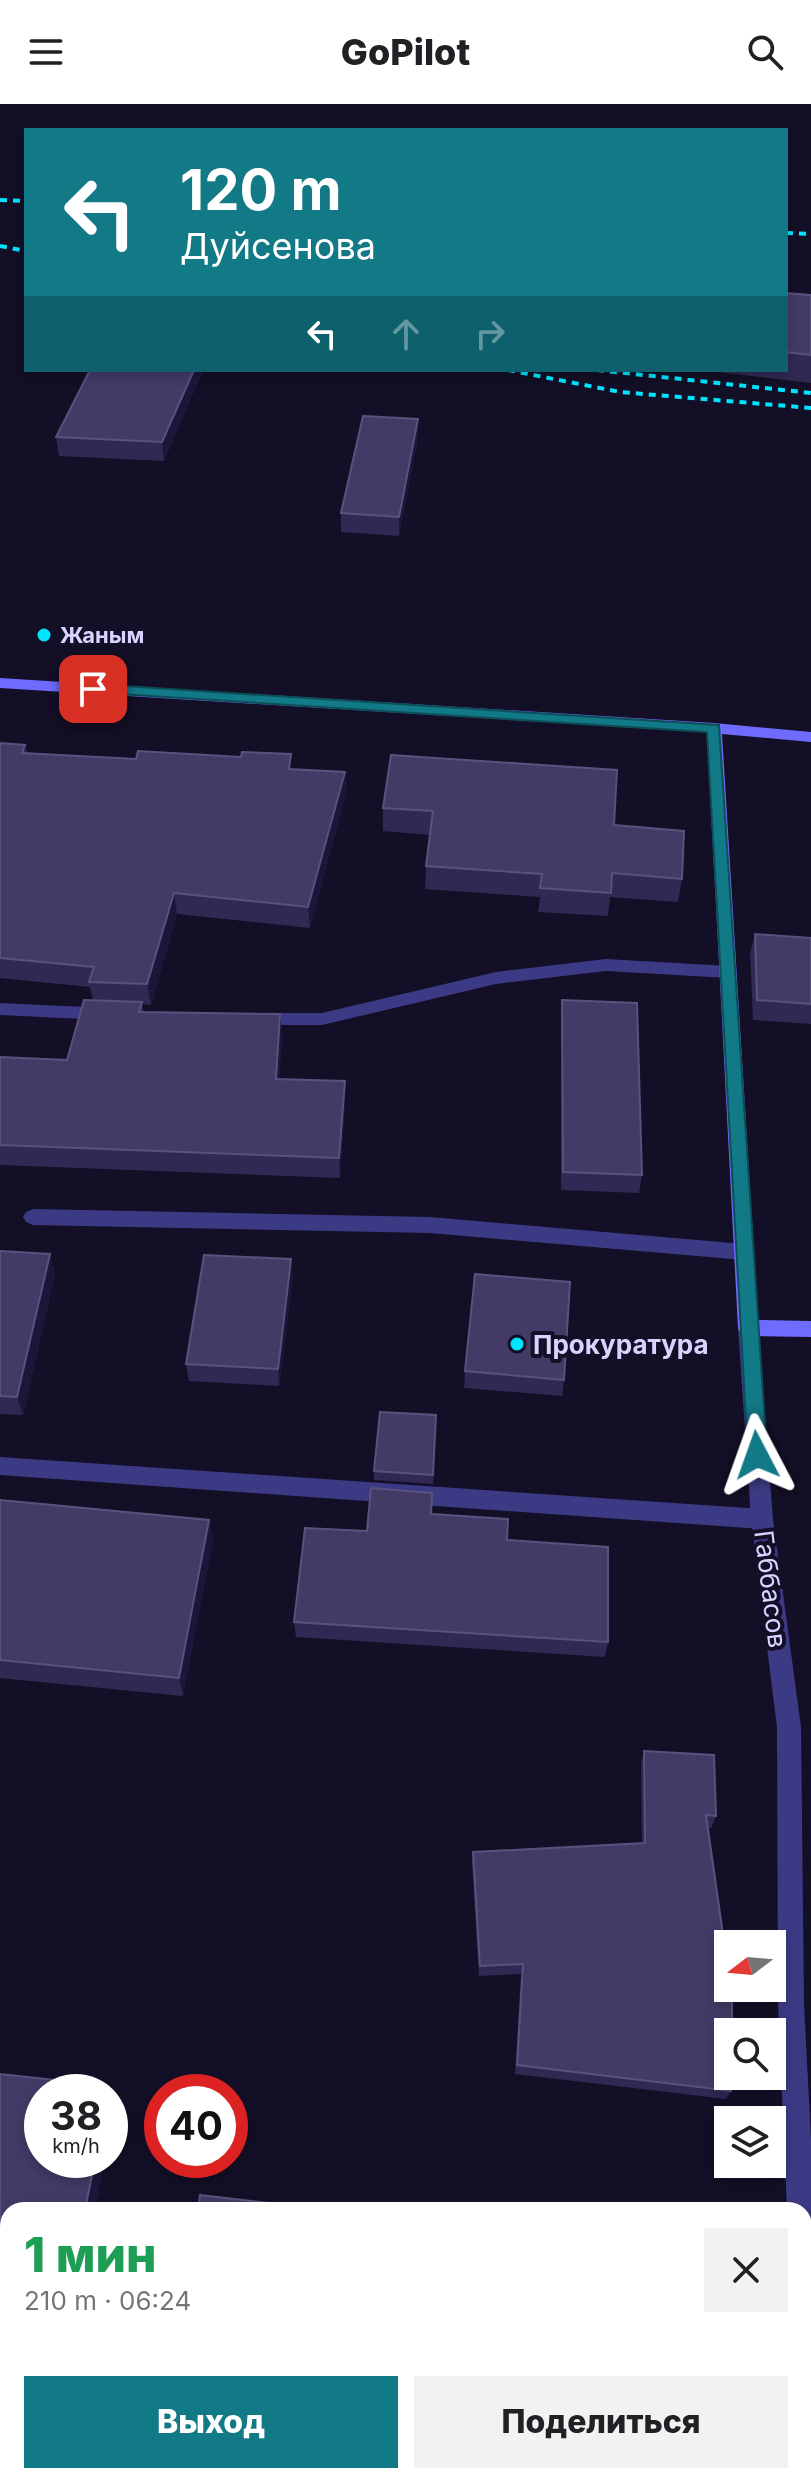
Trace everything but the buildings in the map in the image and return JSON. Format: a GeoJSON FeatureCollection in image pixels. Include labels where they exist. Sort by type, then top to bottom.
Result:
{"type":"FeatureCollection","features":[{"type":"Feature","properties":{"kind":"main road"},"geometry":{"type":"LineString","coordinates":[[0,683],[714,728],[811,737]]}},
{"type":"Feature","properties":{"kind":"main road","name":"Габбасов"},"geometry":{"type":"LineString","coordinates":[[714,728],[748,1328]]}},
{"type":"Feature","properties":{"kind":"main road"},"geometry":{"type":"LineString","coordinates":[[748,1328],[811,1329]]}},
{"type":"Feature","properties":{"kind":"street"},"geometry":{"type":"LineString","coordinates":[[238,1019],[322,1019],[496,978],[606,965],[728,972]]}},
{"type":"Feature","properties":{"kind":"street"},"geometry":{"type":"LineString","coordinates":[[0,1009],[120,1014]]}},
{"type":"Feature","properties":{"kind":"street"},"geometry":{"type":"LineString","coordinates":[[33,1217],[430,1225],[744,1252]]}},
{"type":"Feature","properties":{"kind":"street","name":"Габбасов"},"geometry":{"type":"LineString","coordinates":[[748,1328],[762,1519],[789,1727],[791,2004],[801,2202]]}},
{"type":"Feature","properties":{"kind":"street"},"geometry":{"type":"LineString","coordinates":[[0,1466],[762,1519]]}},
{"type":"Feature","properties":{"kind":"railway"},"geometry":{"type":"LineString","coordinates":[[0,200],[24,201]]}},
{"type":"Feature","properties":{"kind":"railway"},"geometry":{"type":"LineString","coordinates":[[788,233],[811,234]]}},
{"type":"Feature","properties":{"kind":"railway"},"geometry":{"type":"LineString","coordinates":[[0,246],[24,251]]}},
{"type":"Feature","properties":{"kind":"railway"},"geometry":{"type":"LineString","coordinates":[[518,372],[620,392],[811,408]]}},
{"type":"Feature","properties":{"kind":"railway"},"geometry":{"type":"LineString","coordinates":[[616,372],[811,393]]}},
{"type":"Feature","properties":{"kind":"place","name":"Жаным"},"geometry":{"type":"Point","coordinates":[44,635]}},
{"type":"Feature","properties":{"kind":"place","name":"Прокуратура"},"geometry":{"type":"Point","coordinates":[517,1344]}},
{"type":"Feature","properties":{"kind":"route"},"geometry":{"type":"LineString","coordinates":[[93,689],[714,728],[757,1455]]}}]}
